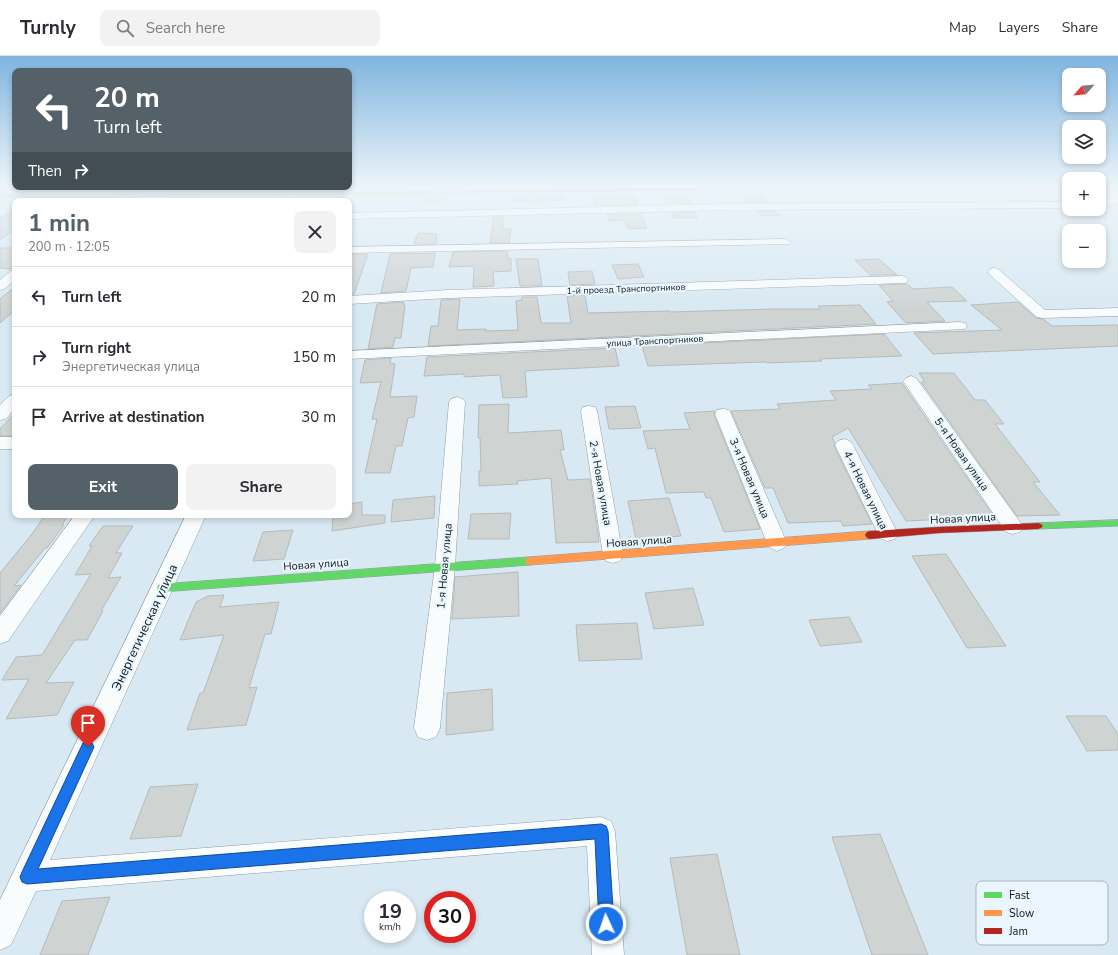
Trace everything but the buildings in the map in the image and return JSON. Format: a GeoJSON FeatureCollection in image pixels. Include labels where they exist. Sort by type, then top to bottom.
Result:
{"type":"FeatureCollection","features":[{"type":"Feature","properties":{"kind":"street"},"geometry":{"type":"LineString","coordinates":[[352,250],[785,242]]}},
{"type":"Feature","properties":{"kind":"street"},"geometry":{"type":"LineString","coordinates":[[994,272],[1042,314],[1118,312]]}},
{"type":"Feature","properties":{"kind":"street"},"geometry":{"type":"LineString","coordinates":[[0,286],[12,276]]}},
{"type":"Feature","properties":{"kind":"street","name":"1-й проезд Транспортников"},"geometry":{"type":"LineString","coordinates":[[352,300],[448,294],[902,280]]}},
{"type":"Feature","properties":{"kind":"street","name":"улица Транспортников"},"geometry":{"type":"LineString","coordinates":[[352,355],[960,326]]}},
{"type":"Feature","properties":{"kind":"street","name":"5-я Новая улица"},"geometry":{"type":"LineString","coordinates":[[911,381],[1013,527]]}},
{"type":"Feature","properties":{"kind":"street"},"geometry":{"type":"LineString","coordinates":[[0,415],[12,402]]}},
{"type":"Feature","properties":{"kind":"street","name":"1-я Новая улица"},"geometry":{"type":"LineString","coordinates":[[427,728],[446,566],[457,402]]}},
{"type":"Feature","properties":{"kind":"street","name":"2-я Новая улица"},"geometry":{"type":"LineString","coordinates":[[589,411],[613,555]]}},
{"type":"Feature","properties":{"kind":"street","name":"3-я Новая улица"},"geometry":{"type":"LineString","coordinates":[[723,414],[777,543]]}},
{"type":"Feature","properties":{"kind":"street"},"geometry":{"type":"LineString","coordinates":[[0,443],[12,443]]}},
{"type":"Feature","properties":{"kind":"street","name":"4-я Новая улица"},"geometry":{"type":"LineString","coordinates":[[844,445],[888,534]]}},
{"type":"Feature","properties":{"kind":"street"},"geometry":{"type":"LineString","coordinates":[[0,634],[83,518]]}},
{"type":"Feature","properties":{"kind":"street","name":"Энергетическая улица"},"geometry":{"type":"LineString","coordinates":[[0,934],[195,518]]}},
{"type":"Feature","properties":{"kind":"street","name":"Новая улица"},"geometry":{"type":"LineString","coordinates":[[162,588],[888,534],[1118,523]]}},
{"type":"Feature","properties":{"kind":"street"},"geometry":{"type":"LineString","coordinates":[[27,877],[601,831],[608,955]]}},
{"type":"Feature","properties":{"kind":"traffic: fast"},"geometry":{"type":"LineString","coordinates":[[1038,526],[1118,523]]}},
{"type":"Feature","properties":{"kind":"traffic: fast"},"geometry":{"type":"LineString","coordinates":[[162,588],[530,561]]}},
{"type":"Feature","properties":{"kind":"traffic: slow"},"geometry":{"type":"LineString","coordinates":[[530,561],[870,535]]}},
{"type":"Feature","properties":{"kind":"traffic: jam"},"geometry":{"type":"LineString","coordinates":[[870,535],[939,530],[1038,526]]}},
{"type":"Feature","properties":{"kind":"route"},"geometry":{"type":"LineString","coordinates":[[88,747],[27,877],[601,831],[606,924]]}}]}
